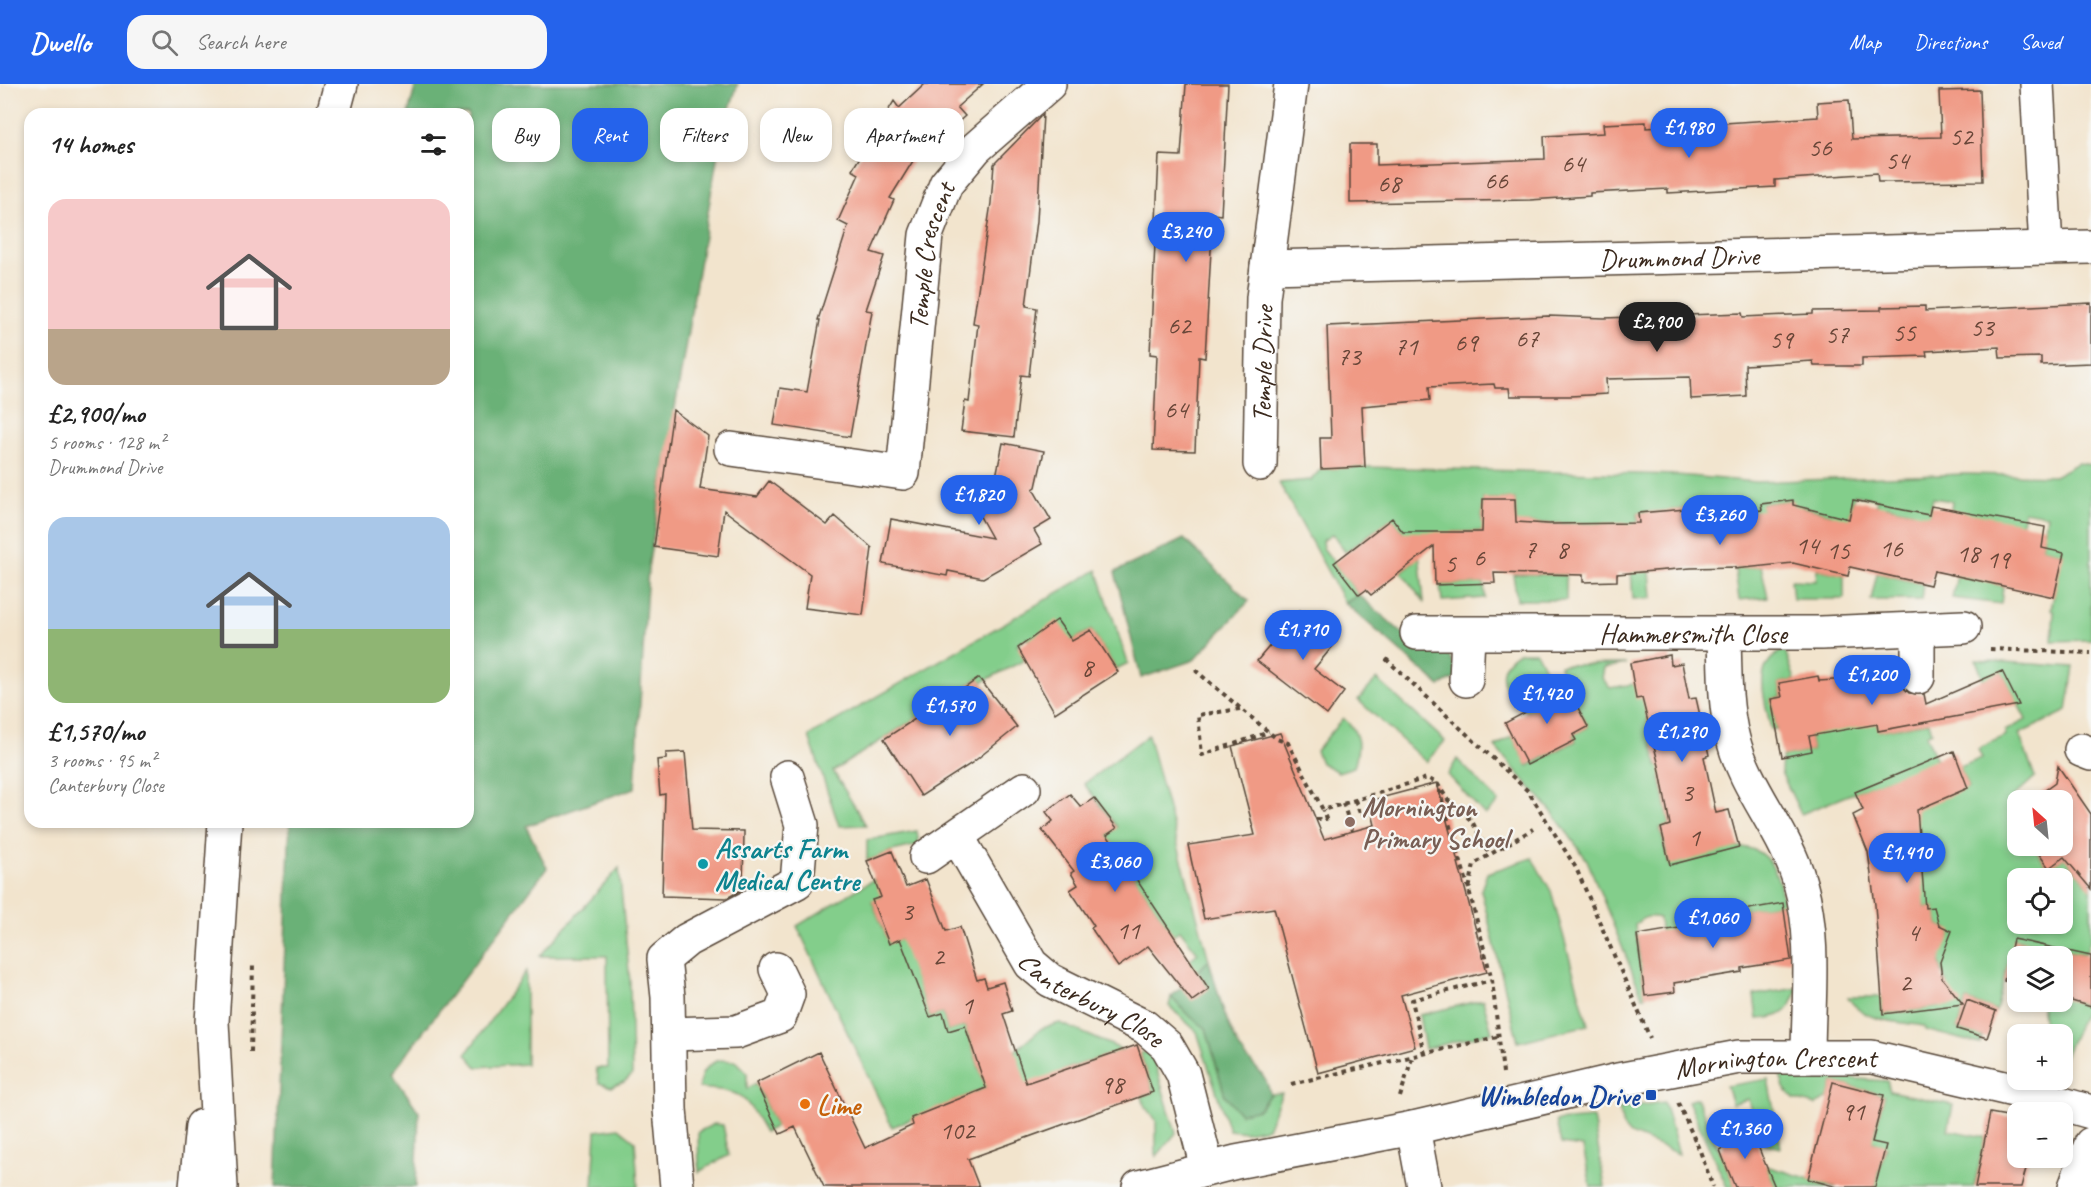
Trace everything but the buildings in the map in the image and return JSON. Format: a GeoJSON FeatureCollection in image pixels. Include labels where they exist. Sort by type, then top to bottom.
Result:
{"type":"FeatureCollection","features":[{"type":"Feature","properties":{"kind":"street"},"geometry":{"type":"LineString","coordinates":[[335,108],[341,84]]}},
{"type":"Feature","properties":{"kind":"street","name":"Temple Crescent"},"geometry":{"type":"LineString","coordinates":[[731,449],[903,473],[926,236],[946,184],[976,148],[1049,84]]}},
{"type":"Feature","properties":{"kind":"street","name":"Temple Drive"},"geometry":{"type":"LineString","coordinates":[[1260,464],[1263,298],[1291,84]]}},
{"type":"Feature","properties":{"kind":"street"},"geometry":{"type":"LineString","coordinates":[[2037,84],[2046,248]]}},
{"type":"Feature","properties":{"kind":"street","name":"Drummond Drive"},"geometry":{"type":"LineString","coordinates":[[1267,267],[2091,247]]}},
{"type":"Feature","properties":{"kind":"street"},"geometry":{"type":"LineString","coordinates":[[1918,629],[1918,677]]}},
{"type":"Feature","properties":{"kind":"street","name":"Hammersmith Close"},"geometry":{"type":"LineString","coordinates":[[1417,633],[1468,635],[1724,634],[1918,629],[1973,638]]}},
{"type":"Feature","properties":{"kind":"street"},"geometry":{"type":"LineString","coordinates":[[1724,634],[1727,698],[1733,739],[1800,883],[1808,929],[1808,1057]]}},
{"type":"Feature","properties":{"kind":"street"},"geometry":{"type":"LineString","coordinates":[[1466,680],[1468,635]]}},
{"type":"Feature","properties":{"kind":"street"},"geometry":{"type":"LineString","coordinates":[[677,1187],[670,1109],[684,1034],[668,998],[664,959],[687,940],[797,882],[802,825],[787,777]]}},
{"type":"Feature","properties":{"kind":"street"},"geometry":{"type":"LineString","coordinates":[[926,857],[1024,789]]}},
{"type":"Feature","properties":{"kind":"street"},"geometry":{"type":"LineString","coordinates":[[196,1187],[213,1014],[225,828]]}},
{"type":"Feature","properties":{"kind":"street","name":"Canterbury Close"},"geometry":{"type":"LineString","coordinates":[[957,836],[1031,964],[1050,980],[1145,1027],[1167,1046],[1183,1074],[1207,1168]]}},
{"type":"Feature","properties":{"kind":"street"},"geometry":{"type":"LineString","coordinates":[[684,1034],[736,1032],[780,1016],[788,994],[776,969]]}},
{"type":"Feature","properties":{"kind":"street"},"geometry":{"type":"LineString","coordinates":[[213,1014],[221,1187]]}},
{"type":"Feature","properties":{"kind":"street","name":"Mornington Crescent"},"geometry":{"type":"LineString","coordinates":[[1139,1187],[1406,1116],[1739,1057],[1872,1057],[2013,1090],[2091,1113]]}},
{"type":"Feature","properties":{"kind":"street"},"geometry":{"type":"LineString","coordinates":[[1406,1116],[1424,1187]]}},
{"type":"Feature","properties":{"kind":"street"},"geometry":{"type":"LineString","coordinates":[[2075,1187],[2091,1144]]}},
{"type":"Feature","properties":{"kind":"path"},"geometry":{"type":"LineString","coordinates":[[1973,638],[2041,653],[2091,653]]}},
{"type":"Feature","properties":{"kind":"path"},"geometry":{"type":"LineString","coordinates":[[1386,658],[1528,791],[1575,868],[1700,1151],[1713,1187]]}},
{"type":"Feature","properties":{"kind":"path"},"geometry":{"type":"LineString","coordinates":[[1195,670],[1277,739],[1288,743],[1326,819],[1316,819]]}},
{"type":"Feature","properties":{"kind":"path"},"geometry":{"type":"LineString","coordinates":[[1241,709],[1198,715],[1202,755],[1269,732]]}},
{"type":"Feature","properties":{"kind":"path"},"geometry":{"type":"LineString","coordinates":[[1277,739],[1279,746]]}},
{"type":"Feature","properties":{"kind":"path"},"geometry":{"type":"LineString","coordinates":[[1323,810],[1427,778],[1437,783],[1448,800],[1472,820],[1489,855]]}},
{"type":"Feature","properties":{"kind":"path"},"geometry":{"type":"LineString","coordinates":[[1437,783],[1469,890],[1492,980],[1497,1037],[1504,1079]]}},
{"type":"Feature","properties":{"kind":"path"},"geometry":{"type":"LineString","coordinates":[[1355,800],[1361,816],[1371,811]]}},
{"type":"Feature","properties":{"kind":"path"},"geometry":{"type":"LineString","coordinates":[[1343,803],[1352,831]]}},
{"type":"Feature","properties":{"kind":"path"},"geometry":{"type":"LineString","coordinates":[[1469,890],[1474,864],[1533,829]]}},
{"type":"Feature","properties":{"kind":"path"},"geometry":{"type":"LineString","coordinates":[[251,1058],[254,952]]}},
{"type":"Feature","properties":{"kind":"path"},"geometry":{"type":"LineString","coordinates":[[1424,1054],[1412,1000],[1492,980]]}},
{"type":"Feature","properties":{"kind":"path"},"geometry":{"type":"LineString","coordinates":[[1291,1084],[1497,1037]]}},
{"type":"Feature","properties":{"kind":"path"},"geometry":{"type":"LineString","coordinates":[[1406,1116],[1412,1057]]}},
{"type":"Feature","properties":{"kind":"green space"},"geometry":{"type":"Polygon","coordinates":[[[416,84],[738,84],[730,108],[660,108],[660,162],[716,162],[648,568],[635,788],[526,826],[547,868],[392,1073],[419,1112],[416,1187],[275,1187],[290,828],[474,828],[474,108],[410,108],[416,84]]]}},
{"type":"Feature","properties":{"kind":"green space"},"geometry":{"type":"Polygon","coordinates":[[[2078,463],[2091,465],[2091,640],[2052,641],[2054,612],[2051,609],[2063,553],[2042,548],[2047,515],[2024,511],[2020,533],[1950,520],[1952,501],[1933,498],[1929,516],[1910,524],[1913,512],[1887,506],[1873,521],[1877,499],[1854,495],[1850,516],[1860,519],[1827,525],[1830,514],[1802,507],[1796,528],[1792,500],[1762,504],[1763,520],[1731,523],[1730,514],[1687,517],[1686,509],[1638,513],[1638,522],[1634,524],[1516,523],[1515,499],[1483,499],[1482,522],[1493,531],[1454,532],[1418,543],[1424,602],[1401,572],[1414,562],[1416,549],[1392,518],[1345,552],[1333,534],[1322,541],[1323,548],[1359,595],[1345,603],[1279,483],[1311,480],[1321,469],[1365,467],[1677,475],[1756,482],[1965,474],[2054,476],[2078,463]]]}},
{"type":"Feature","properties":{"kind":"green space"},"geometry":{"type":"Polygon","coordinates":[[[1184,539],[1249,601],[1194,660],[1141,678],[1115,572],[1184,539]]]}},
{"type":"Feature","properties":{"kind":"green space"},"geometry":{"type":"Polygon","coordinates":[[[1630,554],[1643,572],[1650,571],[1652,598],[1633,599],[1630,554]]]}},
{"type":"Feature","properties":{"kind":"green space"},"geometry":{"type":"Polygon","coordinates":[[[1761,566],[1768,597],[1739,600],[1735,569],[1761,566]]]}},
{"type":"Feature","properties":{"kind":"green space"},"geometry":{"type":"Polygon","coordinates":[[[1817,569],[1844,575],[1844,599],[1793,599],[1791,580],[1816,581],[1817,569]]]}},
{"type":"Feature","properties":{"kind":"green space"},"geometry":{"type":"Polygon","coordinates":[[[1097,570],[1128,663],[1116,669],[1091,630],[1072,641],[1040,647],[1026,638],[1017,644],[1025,660],[982,682],[978,678],[936,708],[921,715],[833,771],[866,825],[839,826],[809,736],[1097,570]]]}},
{"type":"Feature","properties":{"kind":"green space"},"geometry":{"type":"Polygon","coordinates":[[[1877,573],[1923,584],[1921,600],[1871,600],[1877,573]]]}},
{"type":"Feature","properties":{"kind":"green space"},"geometry":{"type":"Polygon","coordinates":[[[1513,574],[1566,575],[1566,600],[1517,600],[1513,574]]]}},
{"type":"Feature","properties":{"kind":"green space"},"geometry":{"type":"Polygon","coordinates":[[[1957,575],[2003,586],[2001,604],[1952,598],[1957,575]]]}},
{"type":"Feature","properties":{"kind":"green space"},"geometry":{"type":"Polygon","coordinates":[[[1484,583],[1485,598],[1442,601],[1440,585],[1484,583]]]}},
{"type":"Feature","properties":{"kind":"green space"},"geometry":{"type":"Polygon","coordinates":[[[1359,595],[1409,639],[1446,650],[1460,676],[1440,686],[1345,603],[1359,595]]]}},
{"type":"Feature","properties":{"kind":"green space"},"geometry":{"type":"Polygon","coordinates":[[[1785,650],[1795,680],[1779,683],[1782,697],[1771,699],[1777,729],[1771,729],[1764,695],[1764,674],[1767,664],[1774,656],[1785,650]]]}},
{"type":"Feature","properties":{"kind":"green space"},"geometry":{"type":"Polygon","coordinates":[[[1519,652],[1536,652],[1555,688],[1540,697],[1543,703],[1527,712],[1512,698],[1504,682],[1504,667],[1519,652]]]}},
{"type":"Feature","properties":{"kind":"green space"},"geometry":{"type":"Polygon","coordinates":[[[1976,660],[2074,667],[2067,711],[2019,734],[2035,777],[2021,790],[2007,790],[2007,856],[2040,856],[2049,868],[2064,857],[2087,884],[2091,882],[2091,937],[2086,953],[2073,952],[2073,946],[2046,946],[2014,939],[2012,946],[2007,946],[2007,967],[1996,1011],[1967,1000],[1957,1029],[1982,1036],[1980,1044],[1925,1030],[1924,1026],[1871,1016],[1854,1006],[1848,997],[1882,997],[1883,1014],[1939,1007],[1950,998],[1940,962],[1951,934],[1948,929],[1939,925],[1934,907],[1925,908],[1893,777],[1801,814],[1781,772],[1782,757],[1812,751],[1808,729],[1877,723],[1879,731],[1929,722],[1932,732],[1926,735],[1951,794],[1968,788],[1960,767],[1982,758],[1978,749],[2006,735],[2005,731],[2026,720],[2002,672],[1984,681],[1976,660]]]}},
{"type":"Feature","properties":{"kind":"green space"},"geometry":{"type":"Polygon","coordinates":[[[1626,664],[1604,668],[1602,678],[1610,688],[1634,684],[1662,694],[1645,709],[1657,766],[1677,762],[1678,772],[1660,777],[1670,825],[1660,828],[1669,864],[1731,848],[1749,848],[1759,852],[1772,865],[1783,903],[1744,910],[1745,918],[1692,926],[1661,936],[1659,918],[1646,917],[1641,920],[1635,925],[1645,996],[1642,996],[1587,860],[1553,813],[1495,747],[1512,736],[1528,766],[1576,741],[1573,735],[1588,727],[1565,684],[1560,665],[1626,664]]]}},
{"type":"Feature","properties":{"kind":"green space"},"geometry":{"type":"Polygon","coordinates":[[[1377,679],[1445,741],[1426,762],[1358,700],[1377,679]]]}},
{"type":"Feature","properties":{"kind":"green space"},"geometry":{"type":"Polygon","coordinates":[[[1343,718],[1353,729],[1358,746],[1354,767],[1338,772],[1321,763],[1316,751],[1343,718]]]}},
{"type":"Feature","properties":{"kind":"green space"},"geometry":{"type":"Polygon","coordinates":[[[1148,735],[1209,960],[1194,976],[1183,965],[1198,953],[1180,930],[1173,935],[1107,836],[1117,827],[1084,784],[1148,735]]]}},
{"type":"Feature","properties":{"kind":"green space"},"geometry":{"type":"Polygon","coordinates":[[[1457,759],[1499,802],[1485,815],[1448,775],[1457,759]]]}},
{"type":"Feature","properties":{"kind":"green space"},"geometry":{"type":"Polygon","coordinates":[[[917,831],[919,845],[892,851],[867,861],[867,840],[917,831]]]}},
{"type":"Feature","properties":{"kind":"green space"},"geometry":{"type":"Polygon","coordinates":[[[1532,858],[1551,891],[1588,1025],[1518,1042],[1481,890],[1487,873],[1532,858]]]}},
{"type":"Feature","properties":{"kind":"green space"},"geometry":{"type":"Polygon","coordinates":[[[619,868],[630,982],[632,1075],[624,1082],[611,1087],[599,1083],[596,1068],[608,1068],[607,956],[540,956],[619,868]]]}},
{"type":"Feature","properties":{"kind":"green space"},"geometry":{"type":"Polygon","coordinates":[[[874,879],[882,896],[872,901],[889,943],[901,938],[930,1017],[943,1013],[948,1031],[965,1026],[986,1088],[892,1127],[797,926],[874,879]]]}},
{"type":"Feature","properties":{"kind":"green space"},"geometry":{"type":"Polygon","coordinates":[[[1209,960],[1233,1035],[1242,1052],[1261,1073],[1268,1086],[1270,1094],[1259,1109],[1240,1114],[1225,1096],[1206,1028],[1188,1015],[1171,997],[1209,960]]]}},
{"type":"Feature","properties":{"kind":"green space"},"geometry":{"type":"Polygon","coordinates":[[[526,971],[526,1064],[477,1067],[466,1054],[526,971]]]}},
{"type":"Feature","properties":{"kind":"green space"},"geometry":{"type":"Polygon","coordinates":[[[1798,988],[1792,1003],[1785,1012],[1774,1017],[1757,1019],[1754,995],[1798,988]]]}},
{"type":"Feature","properties":{"kind":"green space"},"geometry":{"type":"Polygon","coordinates":[[[1171,997],[1188,1015],[1206,1028],[1225,1096],[1259,1109],[1270,1094],[1282,1093],[1267,1128],[1246,1132],[1229,1130],[1197,1032],[1169,1006],[1171,997]]]}},
{"type":"Feature","properties":{"kind":"green space"},"geometry":{"type":"Polygon","coordinates":[[[1483,1000],[1492,1032],[1425,1049],[1419,1015],[1483,1000]]]}},
{"type":"Feature","properties":{"kind":"green space"},"geometry":{"type":"Polygon","coordinates":[[[2073,1001],[2087,1006],[2073,1038],[2073,1024],[2044,1024],[2042,1012],[2073,1012],[2073,1001]]]}},
{"type":"Feature","properties":{"kind":"green space"},"geometry":{"type":"Polygon","coordinates":[[[1060,1023],[1123,1050],[1069,1068],[1010,1096],[1015,1051],[1042,1028],[1060,1023]]]}},
{"type":"Feature","properties":{"kind":"green space"},"geometry":{"type":"Polygon","coordinates":[[[1151,1051],[1176,1133],[1156,1157],[1156,1120],[1145,1107],[1142,1096],[1153,1092],[1140,1053],[1151,1051]]]}},
{"type":"Feature","properties":{"kind":"green space"},"geometry":{"type":"Polygon","coordinates":[[[718,1060],[735,1061],[747,1073],[747,1089],[756,1083],[776,1126],[765,1132],[752,1109],[734,1093],[699,1088],[704,1071],[718,1060]]]}},
{"type":"Feature","properties":{"kind":"green space"},"geometry":{"type":"Polygon","coordinates":[[[1780,1074],[1887,1081],[1890,1091],[1953,1105],[1948,1130],[1985,1137],[1974,1187],[1875,1187],[1886,1146],[1869,1141],[1875,1132],[1884,1095],[1833,1082],[1829,1098],[1815,1105],[1794,1099],[1784,1088],[1780,1074]]]}},
{"type":"Feature","properties":{"kind":"green space"},"geometry":{"type":"Polygon","coordinates":[[[1768,1079],[1781,1148],[1756,1141],[1749,1125],[1737,1130],[1735,1120],[1752,1114],[1748,1099],[1732,1104],[1726,1086],[1768,1079]]]}},
{"type":"Feature","properties":{"kind":"green space"},"geometry":{"type":"Polygon","coordinates":[[[1697,1098],[1735,1187],[1727,1187],[1688,1101],[1697,1098]]]}},
{"type":"Feature","properties":{"kind":"green space"},"geometry":{"type":"Polygon","coordinates":[[[1664,1102],[1679,1154],[1628,1133],[1623,1127],[1619,1108],[1664,1102]]]}},
{"type":"Feature","properties":{"kind":"green space"},"geometry":{"type":"Polygon","coordinates":[[[1593,1118],[1605,1187],[1591,1187],[1583,1147],[1561,1144],[1556,1121],[1593,1118]]]}},
{"type":"Feature","properties":{"kind":"green space"},"geometry":{"type":"Polygon","coordinates":[[[714,1124],[723,1125],[729,1155],[699,1172],[698,1132],[714,1124]]]}},
{"type":"Feature","properties":{"kind":"green space"},"geometry":{"type":"Polygon","coordinates":[[[619,1128],[635,1141],[638,1187],[593,1187],[596,1131],[619,1128]]]}},
{"type":"Feature","properties":{"kind":"green space"},"geometry":{"type":"Polygon","coordinates":[[[1766,1166],[1837,1187],[1775,1187],[1766,1166]]]}},
{"type":"Feature","properties":{"kind":"place","name":"Mornington Primary School"},"geometry":{"type":"Point","coordinates":[1350,822]}},
{"type":"Feature","properties":{"kind":"place","name":"Assarts Farm Medical Centre"},"geometry":{"type":"Point","coordinates":[703,864]}},
{"type":"Feature","properties":{"kind":"place","name":"Wimbledon Drive"},"geometry":{"type":"Point","coordinates":[1651,1095]}},
{"type":"Feature","properties":{"kind":"place","name":"Lime"},"geometry":{"type":"Point","coordinates":[805,1104]}}]}
